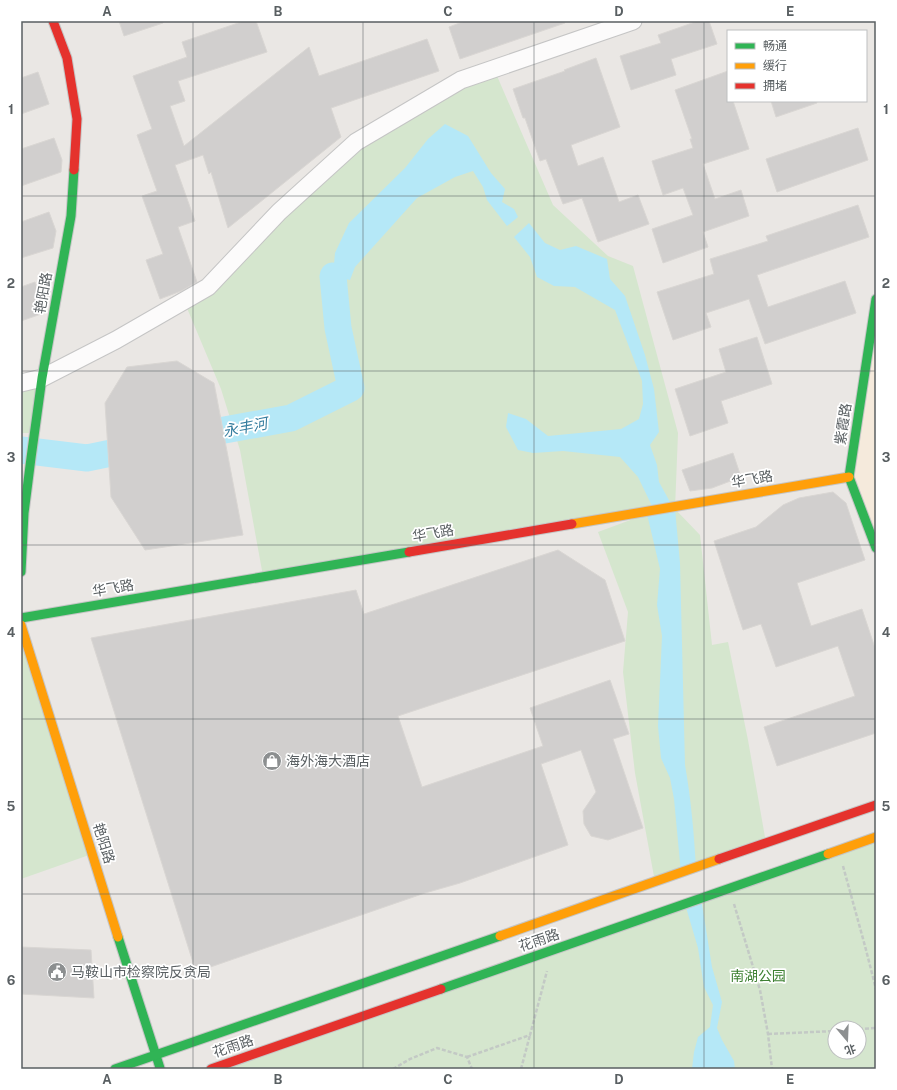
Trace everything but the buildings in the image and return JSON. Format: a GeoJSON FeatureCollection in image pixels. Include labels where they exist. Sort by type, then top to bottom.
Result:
{"type":"FeatureCollection","features":[{"type":"Feature","properties":{"kind":"street","name":"艳阳路"},"geometry":{"type":"LineString","coordinates":[[21,572],[24,513],[42,378],[71,216],[77,119],[67,58],[53,21]]}},
{"type":"Feature","properties":{"kind":"street"},"geometry":{"type":"LineString","coordinates":[[21,383],[42,378],[116,340],[208,287],[279,212],[356,142],[461,80],[632,21]]}},
{"type":"Feature","properties":{"kind":"street","name":"紫霞路"},"geometry":{"type":"LineString","coordinates":[[876,299],[849,477],[876,548]]}},
{"type":"Feature","properties":{"kind":"street","name":"华飞路"},"geometry":{"type":"LineString","coordinates":[[21,618],[849,477]]}},
{"type":"Feature","properties":{"kind":"street","name":"艳阳路"},"geometry":{"type":"LineString","coordinates":[[21,625],[160,1069]]}},
{"type":"Feature","properties":{"kind":"street"},"geometry":{"type":"LineString","coordinates":[[115,1069],[876,805]]}},
{"type":"Feature","properties":{"kind":"street","name":"花雨路"},"geometry":{"type":"LineString","coordinates":[[211,1069],[876,837]]}},
{"type":"Feature","properties":{"kind":"path"},"geometry":{"type":"LineString","coordinates":[[838,850],[876,989]]}},
{"type":"Feature","properties":{"kind":"path"},"geometry":{"type":"LineString","coordinates":[[730,888],[760,990],[768,1034],[772,1069]]}},
{"type":"Feature","properties":{"kind":"path"},"geometry":{"type":"LineString","coordinates":[[521,1069],[553,950]]}},
{"type":"Feature","properties":{"kind":"path"},"geometry":{"type":"LineString","coordinates":[[768,1034],[827,1031]]}},
{"type":"Feature","properties":{"kind":"path"},"geometry":{"type":"LineString","coordinates":[[393,1069],[410,1059],[437,1048],[466,1057],[530,1035]]}},
{"type":"Feature","properties":{"kind":"path"},"geometry":{"type":"LineString","coordinates":[[466,1057],[472,1069]]}},
{"type":"Feature","properties":{"kind":"shaded area"},"geometry":{"type":"Polygon","coordinates":[[[876,299],[876,548],[849,477],[876,299]]]}},
{"type":"Feature","properties":{"kind":"green space"},"geometry":{"type":"Polygon","coordinates":[[[494,69],[553,205],[608,256],[633,266],[678,433],[675,509],[700,535],[712,645],[728,642],[748,740],[766,843],[655,882],[635,773],[623,672],[628,612],[598,532],[644,515],[263,576],[240,450],[221,389],[184,301],[356,142],[494,69]]]}},
{"type":"Feature","properties":{"kind":"green space"},"geometry":{"type":"Polygon","coordinates":[[[42,378],[35,433],[21,433],[21,383],[42,378]]]}},
{"type":"Feature","properties":{"kind":"green space"},"geometry":{"type":"Polygon","coordinates":[[[21,625],[92,854],[21,879],[21,625]]]}},
{"type":"Feature","properties":{"kind":"green space","name":"南湖公园"},"geometry":{"type":"Polygon","coordinates":[[[876,837],[876,1069],[211,1069],[876,837]]]}},
{"type":"Feature","properties":{"kind":"water"},"geometry":{"type":"Polygon","coordinates":[[[445,124],[468,136],[491,173],[505,189],[502,202],[514,209],[518,217],[507,226],[487,200],[483,187],[473,171],[455,177],[417,198],[355,267],[350,280],[333,276],[335,253],[349,223],[405,168],[428,139],[445,124]]]}},
{"type":"Feature","properties":{"kind":"water"},"geometry":{"type":"Polygon","coordinates":[[[529,223],[545,243],[560,250],[576,246],[607,259],[610,279],[625,296],[645,355],[654,389],[659,432],[650,445],[657,465],[659,482],[670,502],[652,506],[638,477],[620,457],[563,451],[533,453],[518,450],[506,427],[508,413],[526,419],[548,436],[621,429],[639,419],[643,404],[642,381],[615,310],[575,287],[554,286],[537,277],[530,257],[514,237],[529,223]]]}},
{"type":"Feature","properties":{"kind":"water"},"geometry":{"type":"Polygon","coordinates":[[[675,509],[680,563],[685,765],[692,816],[696,868],[681,873],[674,799],[670,778],[661,758],[658,726],[662,636],[657,605],[660,569],[647,514],[675,509]]]}},
{"type":"Feature","properties":{"kind":"water"},"geometry":{"type":"Polygon","coordinates":[[[701,898],[712,967],[722,1002],[717,1028],[734,1061],[735,1069],[692,1069],[698,1037],[710,1027],[713,1005],[704,987],[698,948],[685,904],[701,898]]]}},
{"type":"Feature","properties":{"kind":"waterway","name":"永丰河"},"geometry":{"type":"LineString","coordinates":[[186,437],[291,418],[351,388],[338,328],[333,276]]}},
{"type":"Feature","properties":{"kind":"waterway","name":"永丰河"},"geometry":{"type":"LineString","coordinates":[[21,450],[87,458],[145,446]]}},
{"type":"Feature","properties":{"kind":"traffic: fast"},"geometry":{"type":"LineString","coordinates":[[21,572],[24,513],[31,458],[42,378],[71,216],[74,170]]}},
{"type":"Feature","properties":{"kind":"traffic: fast"},"geometry":{"type":"LineString","coordinates":[[876,299],[849,477],[876,548]]}},
{"type":"Feature","properties":{"kind":"traffic: fast"},"geometry":{"type":"LineString","coordinates":[[21,618],[409,552]]}},
{"type":"Feature","properties":{"kind":"traffic: fast"},"geometry":{"type":"LineString","coordinates":[[441,989],[828,854]]}},
{"type":"Feature","properties":{"kind":"traffic: fast"},"geometry":{"type":"LineString","coordinates":[[115,1069],[500,936]]}},
{"type":"Feature","properties":{"kind":"traffic: fast"},"geometry":{"type":"LineString","coordinates":[[118,937],[160,1068]]}},
{"type":"Feature","properties":{"kind":"traffic: slow"},"geometry":{"type":"LineString","coordinates":[[572,524],[849,477]]}},
{"type":"Feature","properties":{"kind":"traffic: slow"},"geometry":{"type":"LineString","coordinates":[[21,625],[118,937]]}},
{"type":"Feature","properties":{"kind":"traffic: slow"},"geometry":{"type":"LineString","coordinates":[[828,854],[876,837]]}},
{"type":"Feature","properties":{"kind":"traffic: slow"},"geometry":{"type":"LineString","coordinates":[[500,936],[719,859]]}},
{"type":"Feature","properties":{"kind":"traffic: jam"},"geometry":{"type":"LineString","coordinates":[[53,21],[67,58],[77,119],[74,170]]}},
{"type":"Feature","properties":{"kind":"traffic: jam"},"geometry":{"type":"LineString","coordinates":[[409,552],[572,524]]}},
{"type":"Feature","properties":{"kind":"traffic: jam"},"geometry":{"type":"LineString","coordinates":[[719,859],[876,805]]}},
{"type":"Feature","properties":{"kind":"traffic: jam"},"geometry":{"type":"LineString","coordinates":[[211,1069],[441,989]]}},
{"type":"Feature","properties":{"kind":"place","name":"海外海大酒店"},"geometry":{"type":"Point","coordinates":[272,761]}},
{"type":"Feature","properties":{"kind":"place","name":"马鞍山市检察院反贪局"},"geometry":{"type":"Point","coordinates":[57,972]}}]}
